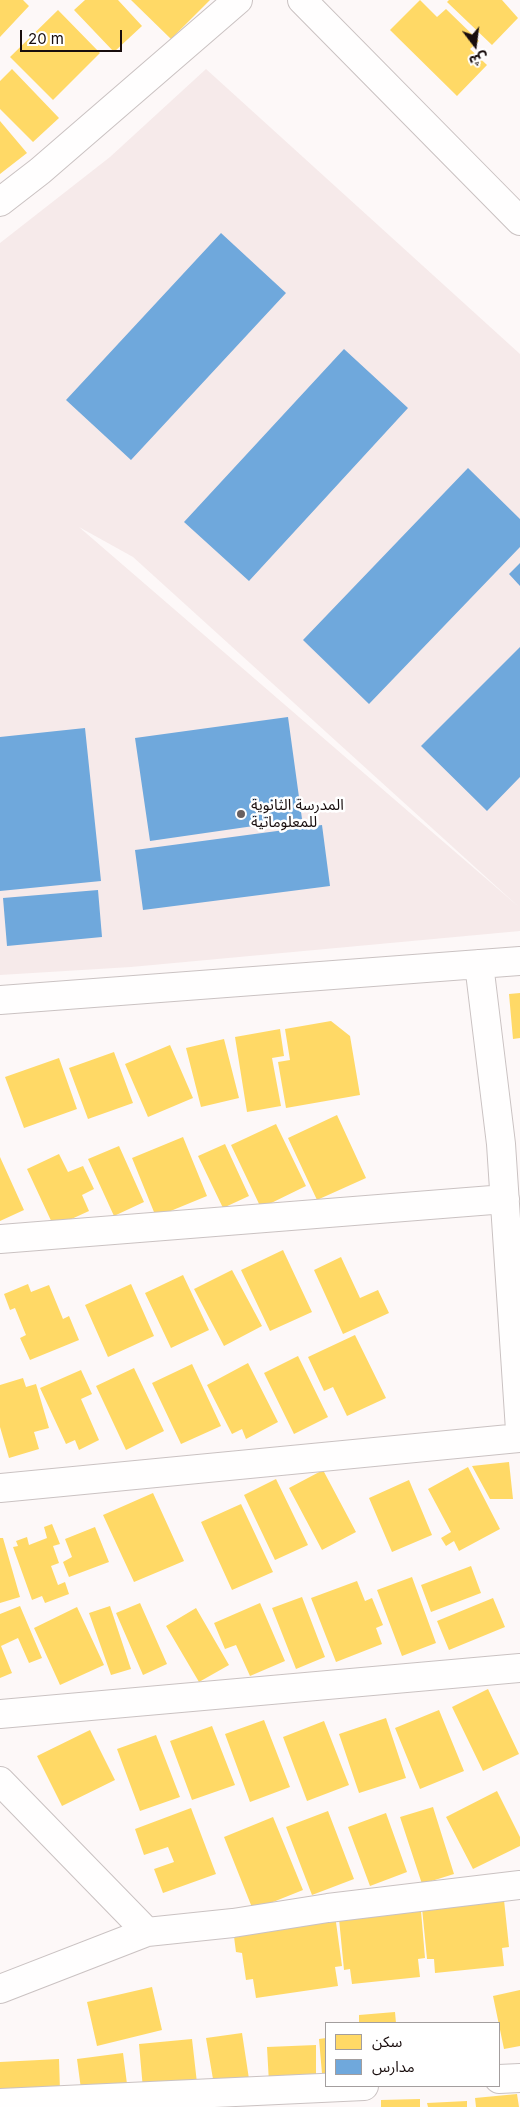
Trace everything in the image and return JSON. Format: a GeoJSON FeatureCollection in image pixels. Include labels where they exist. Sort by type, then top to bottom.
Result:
{"type":"FeatureCollection","features":[{"type":"Feature","properties":{"kind":"street"},"geometry":{"type":"LineString","coordinates":[[0,202],[40,171],[238,0]]}},
{"type":"Feature","properties":{"kind":"street"},"geometry":{"type":"LineString","coordinates":[[302,0],[520,221]]}},
{"type":"Feature","properties":{"kind":"street"},"geometry":{"type":"LineString","coordinates":[[0,1000],[520,961]]}},
{"type":"Feature","properties":{"kind":"street"},"geometry":{"type":"LineString","coordinates":[[479,964],[511,1144],[505,1199],[520,1430]]}},
{"type":"Feature","properties":{"kind":"street"},"geometry":{"type":"LineString","coordinates":[[0,1239],[505,1199]]}},
{"type":"Feature","properties":{"kind":"street"},"geometry":{"type":"LineString","coordinates":[[0,1488],[520,1438]]}},
{"type":"Feature","properties":{"kind":"street"},"geometry":{"type":"LineString","coordinates":[[0,1714],[520,1668]]}},
{"type":"Feature","properties":{"kind":"street"},"geometry":{"type":"LineString","coordinates":[[0,1781],[147,1932]]}},
{"type":"Feature","properties":{"kind":"street"},"geometry":{"type":"LineString","coordinates":[[0,1990],[147,1932],[233,1923],[328,1908],[520,1885]]}},
{"type":"Feature","properties":{"kind":"street"},"geometry":{"type":"LineString","coordinates":[[500,2079],[520,2078]]}},
{"type":"Feature","properties":{"kind":"street"},"geometry":{"type":"LineString","coordinates":[[0,2103],[343,2087]]}},
{"type":"Feature","properties":{"kind":"shaded area"},"geometry":{"type":"Polygon","coordinates":[[[206,69],[520,354],[520,931],[131,967],[0,975],[0,243],[110,157],[206,69]],[[79,527],[519,907],[133,557],[79,527]]]}},
{"type":"Feature","properties":{"kind":"building: سكن"},"geometry":{"type":"Polygon","coordinates":[[[0,0],[23,0],[29,6],[0,37],[0,0]]]}},
{"type":"Feature","properties":{"kind":"building: سكن"},"geometry":{"type":"Polygon","coordinates":[[[85,0],[118,0],[142,26],[114,52],[74,10],[85,0]]]}},
{"type":"Feature","properties":{"kind":"building: سكن"},"geometry":{"type":"Polygon","coordinates":[[[131,0],[210,0],[171,39],[131,0]]]}},
{"type":"Feature","properties":{"kind":"building: سكن"},"geometry":{"type":"Polygon","coordinates":[[[420,0],[437,17],[446,9],[479,41],[470,49],[487,65],[457,96],[390,30],[420,0]]]}},
{"type":"Feature","properties":{"kind":"building: سكن"},"geometry":{"type":"Polygon","coordinates":[[[449,0],[502,0],[518,18],[492,45],[447,2],[449,0]]]}},
{"type":"Feature","properties":{"kind":"building: سكن"},"geometry":{"type":"Polygon","coordinates":[[[58,10],[100,53],[53,100],[10,57],[58,10]]]}},
{"type":"Feature","properties":{"kind":"building: سكن"},"geometry":{"type":"Polygon","coordinates":[[[12,69],[59,118],[33,142],[0,109],[0,81],[12,69]]]}},
{"type":"Feature","properties":{"kind":"building: سكن"},"geometry":{"type":"Polygon","coordinates":[[[0,121],[27,153],[0,174],[0,121]]]}},
{"type":"Feature","properties":{"kind":"building: سكن"},"geometry":{"type":"Polygon","coordinates":[[[520,993],[520,1038],[513,1039],[509,994],[520,993]]]}},
{"type":"Feature","properties":{"kind":"building: سكن"},"geometry":{"type":"Polygon","coordinates":[[[331,1021],[350,1036],[360,1095],[286,1108],[278,1062],[290,1060],[285,1029],[331,1021]]]}},
{"type":"Feature","properties":{"kind":"building: سكن"},"geometry":{"type":"Polygon","coordinates":[[[280,1029],[284,1056],[272,1058],[281,1106],[247,1112],[235,1037],[280,1029]]]}},
{"type":"Feature","properties":{"kind":"building: سكن"},"geometry":{"type":"Polygon","coordinates":[[[224,1039],[239,1098],[201,1107],[186,1048],[224,1039]]]}},
{"type":"Feature","properties":{"kind":"building: سكن"},"geometry":{"type":"Polygon","coordinates":[[[170,1045],[193,1098],[148,1117],[125,1064],[170,1045]]]}},
{"type":"Feature","properties":{"kind":"building: سكن"},"geometry":{"type":"Polygon","coordinates":[[[114,1052],[133,1103],[88,1119],[69,1068],[114,1052]]]}},
{"type":"Feature","properties":{"kind":"building: سكن"},"geometry":{"type":"Polygon","coordinates":[[[59,1058],[77,1109],[24,1128],[5,1077],[59,1058]]]}},
{"type":"Feature","properties":{"kind":"building: سكن"},"geometry":{"type":"Polygon","coordinates":[[[337,1115],[366,1178],[317,1200],[288,1138],[337,1115]]]}},
{"type":"Feature","properties":{"kind":"building: سكن"},"geometry":{"type":"Polygon","coordinates":[[[276,1124],[306,1186],[261,1208],[231,1145],[276,1124]]]}},
{"type":"Feature","properties":{"kind":"building: سكن"},"geometry":{"type":"Polygon","coordinates":[[[183,1137],[207,1196],[156,1217],[132,1158],[183,1137]]]}},
{"type":"Feature","properties":{"kind":"building: سكن"},"geometry":{"type":"Polygon","coordinates":[[[225,1144],[249,1196],[223,1208],[198,1156],[225,1144]]]}},
{"type":"Feature","properties":{"kind":"building: سكن"},"geometry":{"type":"Polygon","coordinates":[[[119,1146],[144,1202],[114,1216],[88,1159],[119,1146]]]}},
{"type":"Feature","properties":{"kind":"building: سكن"},"geometry":{"type":"Polygon","coordinates":[[[59,1154],[68,1172],[83,1166],[94,1189],[82,1195],[89,1211],[54,1227],[27,1169],[59,1154]]]}},
{"type":"Feature","properties":{"kind":"building: سكن"},"geometry":{"type":"Polygon","coordinates":[[[0,1157],[24,1210],[0,1221],[0,1157]]]}},
{"type":"Feature","properties":{"kind":"building: سكن"},"geometry":{"type":"Polygon","coordinates":[[[283,1250],[312,1312],[270,1331],[241,1270],[283,1250]]]}},
{"type":"Feature","properties":{"kind":"building: سكن"},"geometry":{"type":"Polygon","coordinates":[[[341,1257],[360,1298],[378,1290],[389,1313],[343,1334],[314,1270],[341,1257]]]}},
{"type":"Feature","properties":{"kind":"building: سكن"},"geometry":{"type":"Polygon","coordinates":[[[232,1270],[262,1326],[224,1346],[194,1289],[232,1270]]]}},
{"type":"Feature","properties":{"kind":"building: سكن"},"geometry":{"type":"Polygon","coordinates":[[[183,1275],[209,1330],[171,1348],[145,1293],[183,1275]]]}},
{"type":"Feature","properties":{"kind":"building: سكن"},"geometry":{"type":"Polygon","coordinates":[[[28,1284],[31,1292],[49,1285],[63,1319],[69,1316],[79,1340],[30,1360],[20,1338],[26,1335],[15,1308],[10,1310],[4,1294],[28,1284]]]}},
{"type":"Feature","properties":{"kind":"building: سكن"},"geometry":{"type":"Polygon","coordinates":[[[131,1284],[154,1336],[108,1357],[85,1305],[131,1284]]]}},
{"type":"Feature","properties":{"kind":"building: سكن"},"geometry":{"type":"Polygon","coordinates":[[[355,1335],[386,1398],[347,1416],[333,1387],[324,1391],[308,1357],[355,1335]]]}},
{"type":"Feature","properties":{"kind":"building: سكن"},"geometry":{"type":"Polygon","coordinates":[[[298,1356],[328,1417],[294,1434],[264,1373],[298,1356]]]}},
{"type":"Feature","properties":{"kind":"building: سكن"},"geometry":{"type":"Polygon","coordinates":[[[248,1363],[278,1422],[246,1439],[242,1429],[232,1434],[207,1385],[248,1363]]]}},
{"type":"Feature","properties":{"kind":"building: سكن"},"geometry":{"type":"Polygon","coordinates":[[[192,1364],[221,1426],[181,1444],[152,1383],[192,1364]]]}},
{"type":"Feature","properties":{"kind":"building: سكن"},"geometry":{"type":"Polygon","coordinates":[[[134,1368],[164,1431],[126,1450],[96,1386],[134,1368]]]}},
{"type":"Feature","properties":{"kind":"building: سكن"},"geometry":{"type":"Polygon","coordinates":[[[81,1370],[92,1394],[81,1399],[99,1440],[79,1450],[75,1440],[66,1444],[40,1388],[81,1370]]]}},
{"type":"Feature","properties":{"kind":"building: سكن"},"geometry":{"type":"Polygon","coordinates":[[[23,1378],[26,1387],[36,1384],[49,1428],[34,1432],[39,1449],[9,1458],[0,1427],[0,1385],[23,1378]]]}},
{"type":"Feature","properties":{"kind":"building: سكن"},"geometry":{"type":"Polygon","coordinates":[[[509,1462],[513,1499],[490,1499],[472,1466],[509,1462]]]}},
{"type":"Feature","properties":{"kind":"building: سكن"},"geometry":{"type":"Polygon","coordinates":[[[468,1467],[500,1529],[459,1551],[454,1541],[446,1546],[441,1538],[451,1532],[428,1489],[468,1467]]]}},
{"type":"Feature","properties":{"kind":"building: سكن"},"geometry":{"type":"Polygon","coordinates":[[[323,1470],[356,1532],[322,1550],[289,1488],[323,1470]]]}},
{"type":"Feature","properties":{"kind":"building: سكن"},"geometry":{"type":"Polygon","coordinates":[[[276,1479],[308,1545],[275,1560],[244,1495],[276,1479]]]}},
{"type":"Feature","properties":{"kind":"building: سكن"},"geometry":{"type":"Polygon","coordinates":[[[409,1480],[432,1535],[392,1552],[369,1498],[409,1480]]]}},
{"type":"Feature","properties":{"kind":"building: سكن"},"geometry":{"type":"Polygon","coordinates":[[[153,1493],[184,1561],[134,1582],[103,1515],[153,1493]]]}},
{"type":"Feature","properties":{"kind":"building: سكن"},"geometry":{"type":"Polygon","coordinates":[[[241,1504],[273,1572],[232,1590],[201,1522],[241,1504]]]}},
{"type":"Feature","properties":{"kind":"building: سكن"},"geometry":{"type":"Polygon","coordinates":[[[52,1524],[60,1544],[53,1546],[59,1563],[51,1566],[58,1585],[65,1582],[69,1594],[45,1603],[42,1596],[32,1600],[13,1547],[18,1546],[16,1541],[27,1537],[29,1545],[47,1538],[44,1527],[52,1524]]]}},
{"type":"Feature","properties":{"kind":"building: سكن"},"geometry":{"type":"Polygon","coordinates":[[[95,1527],[109,1562],[69,1577],[63,1562],[72,1557],[65,1539],[95,1527]]]}},
{"type":"Feature","properties":{"kind":"building: سكن"},"geometry":{"type":"Polygon","coordinates":[[[0,1538],[3,1538],[20,1597],[0,1603],[0,1538]]]}},
{"type":"Feature","properties":{"kind":"building: سكن"},"geometry":{"type":"Polygon","coordinates":[[[471,1566],[481,1593],[431,1612],[421,1585],[471,1566]]]}},
{"type":"Feature","properties":{"kind":"building: سكن"},"geometry":{"type":"Polygon","coordinates":[[[412,1577],[436,1643],[402,1656],[377,1590],[412,1577]]]}},
{"type":"Feature","properties":{"kind":"building: سكن"},"geometry":{"type":"Polygon","coordinates":[[[357,1581],[365,1601],[372,1598],[383,1625],[376,1628],[382,1644],[336,1662],[311,1598],[357,1581]]]}},
{"type":"Feature","properties":{"kind":"building: سكن"},"geometry":{"type":"Polygon","coordinates":[[[302,1597],[325,1657],[296,1669],[272,1608],[302,1597]]]}},
{"type":"Feature","properties":{"kind":"building: سكن"},"geometry":{"type":"Polygon","coordinates":[[[493,1598],[505,1627],[449,1650],[437,1621],[493,1598]]]}},
{"type":"Feature","properties":{"kind":"building: سكن"},"geometry":{"type":"Polygon","coordinates":[[[140,1603],[167,1664],[143,1675],[116,1613],[140,1603]]]}},
{"type":"Feature","properties":{"kind":"building: سكن"},"geometry":{"type":"Polygon","coordinates":[[[260,1603],[285,1661],[250,1676],[236,1645],[225,1649],[214,1623],[260,1603]]]}},
{"type":"Feature","properties":{"kind":"building: سكن"},"geometry":{"type":"Polygon","coordinates":[[[20,1606],[42,1658],[29,1663],[18,1638],[1,1646],[12,1673],[0,1678],[0,1614],[20,1606]]]}},
{"type":"Feature","properties":{"kind":"building: سكن"},"geometry":{"type":"Polygon","coordinates":[[[110,1606],[131,1669],[111,1675],[89,1613],[110,1606]]]}},
{"type":"Feature","properties":{"kind":"building: سكن"},"geometry":{"type":"Polygon","coordinates":[[[77,1607],[104,1665],[60,1685],[34,1628],[77,1607]]]}},
{"type":"Feature","properties":{"kind":"building: سكن"},"geometry":{"type":"Polygon","coordinates":[[[196,1608],[229,1665],[199,1682],[166,1626],[196,1608]]]}},
{"type":"Feature","properties":{"kind":"building: سكن"},"geometry":{"type":"Polygon","coordinates":[[[488,1689],[519,1754],[483,1771],[452,1707],[488,1689]]]}},
{"type":"Feature","properties":{"kind":"building: سكن"},"geometry":{"type":"Polygon","coordinates":[[[439,1710],[464,1771],[420,1789],[395,1728],[439,1710]]]}},
{"type":"Feature","properties":{"kind":"building: سكن"},"geometry":{"type":"Polygon","coordinates":[[[386,1718],[406,1778],[359,1793],[339,1734],[386,1718]]]}},
{"type":"Feature","properties":{"kind":"building: سكن"},"geometry":{"type":"Polygon","coordinates":[[[264,1720],[290,1787],[250,1802],[225,1734],[264,1720]]]}},
{"type":"Feature","properties":{"kind":"building: سكن"},"geometry":{"type":"Polygon","coordinates":[[[324,1721],[349,1785],[307,1801],[283,1737],[324,1721]]]}},
{"type":"Feature","properties":{"kind":"building: سكن"},"geometry":{"type":"Polygon","coordinates":[[[212,1726],[235,1785],[192,1800],[170,1741],[212,1726]]]}},
{"type":"Feature","properties":{"kind":"building: سكن"},"geometry":{"type":"Polygon","coordinates":[[[90,1730],[115,1780],[62,1806],[37,1756],[90,1730]]]}},
{"type":"Feature","properties":{"kind":"building: سكن"},"geometry":{"type":"Polygon","coordinates":[[[156,1735],[180,1797],[140,1811],[117,1749],[156,1735]]]}},
{"type":"Feature","properties":{"kind":"building: سكن"},"geometry":{"type":"Polygon","coordinates":[[[497,1791],[520,1837],[520,1846],[473,1869],[446,1817],[497,1791]]]}},
{"type":"Feature","properties":{"kind":"building: سكن"},"geometry":{"type":"Polygon","coordinates":[[[433,1807],[454,1874],[422,1884],[400,1817],[433,1807]]]}},
{"type":"Feature","properties":{"kind":"building: سكن"},"geometry":{"type":"Polygon","coordinates":[[[191,1808],[216,1874],[163,1893],[154,1869],[174,1862],[168,1847],[144,1855],[135,1829],[191,1808]]]}},
{"type":"Feature","properties":{"kind":"building: سكن"},"geometry":{"type":"Polygon","coordinates":[[[328,1811],[354,1879],[312,1895],[286,1827],[328,1811]]]}},
{"type":"Feature","properties":{"kind":"building: سكن"},"geometry":{"type":"Polygon","coordinates":[[[386,1813],[407,1872],[370,1886],[348,1827],[386,1813]]]}},
{"type":"Feature","properties":{"kind":"building: سكن"},"geometry":{"type":"Polygon","coordinates":[[[273,1817],[303,1890],[253,1910],[224,1837],[273,1817]]]}},
{"type":"Feature","properties":{"kind":"building: سكن"},"geometry":{"type":"Polygon","coordinates":[[[504,1900],[509,1947],[502,1948],[504,1966],[435,1973],[434,1959],[427,1959],[422,1908],[504,1900]]]}},
{"type":"Feature","properties":{"kind":"building: سكن"},"geometry":{"type":"Polygon","coordinates":[[[421,1911],[425,1958],[418,1959],[420,1977],[352,1984],[350,1969],[344,1970],[339,1919],[421,1911]]]}},
{"type":"Feature","properties":{"kind":"building: سكن"},"geometry":{"type":"Polygon","coordinates":[[[335,1915],[342,1966],[335,1967],[338,1986],[256,1998],[253,1979],[246,1980],[242,1953],[236,1952],[233,1929],[335,1915]]]}},
{"type":"Feature","properties":{"kind":"building: سكن"},"geometry":{"type":"Polygon","coordinates":[[[152,1987],[162,2030],[97,2046],[87,2002],[152,1987]]]}},
{"type":"Feature","properties":{"kind":"building: سكن"},"geometry":{"type":"Polygon","coordinates":[[[520,1990],[520,2046],[504,2049],[500,2022],[498,2022],[493,1996],[520,1990]]]}},
{"type":"Feature","properties":{"kind":"building: سكن"},"geometry":{"type":"Polygon","coordinates":[[[395,2012],[396,2022],[359,2022],[359,2015],[395,2012]]]}},
{"type":"Feature","properties":{"kind":"building: سكن"},"geometry":{"type":"Polygon","coordinates":[[[242,2033],[249,2079],[214,2085],[206,2038],[242,2033]]]}},
{"type":"Feature","properties":{"kind":"building: سكن"},"geometry":{"type":"Polygon","coordinates":[[[325,2038],[325,2084],[323,2085],[319,2039],[325,2038]]]}},
{"type":"Feature","properties":{"kind":"building: سكن"},"geometry":{"type":"Polygon","coordinates":[[[192,2039],[197,2083],[143,2089],[139,2044],[192,2039]]]}},
{"type":"Feature","properties":{"kind":"building: سكن"},"geometry":{"type":"Polygon","coordinates":[[[316,2045],[316,2081],[269,2083],[267,2047],[316,2045]]]}},
{"type":"Feature","properties":{"kind":"building: سكن"},"geometry":{"type":"Polygon","coordinates":[[[123,2053],[127,2084],[81,2089],[77,2059],[123,2053]]]}},
{"type":"Feature","properties":{"kind":"building: سكن"},"geometry":{"type":"Polygon","coordinates":[[[59,2059],[60,2091],[0,2095],[0,2062],[59,2059]]]}},
{"type":"Feature","properties":{"kind":"building: سكن"},"geometry":{"type":"Polygon","coordinates":[[[517,2094],[519,2107],[476,2107],[475,2098],[517,2094]]]}},
{"type":"Feature","properties":{"kind":"building: سكن"},"geometry":{"type":"Polygon","coordinates":[[[420,2099],[420,2107],[381,2107],[381,2100],[420,2099]]]}},
{"type":"Feature","properties":{"kind":"building: سكن"},"geometry":{"type":"Polygon","coordinates":[[[467,2101],[467,2107],[428,2107],[427,2103],[467,2101]]]}},
{"type":"Feature","properties":{"kind":"building: مدارس"},"geometry":{"type":"Polygon","coordinates":[[[221,233],[286,293],[131,460],[66,400],[221,233]]]}},
{"type":"Feature","properties":{"kind":"building: مدارس"},"geometry":{"type":"Polygon","coordinates":[[[344,349],[408,408],[249,581],[184,522],[344,349]]]}},
{"type":"Feature","properties":{"kind":"building: مدارس"},"geometry":{"type":"Polygon","coordinates":[[[468,468],[520,519],[520,547],[369,704],[303,640],[468,468]]]}},
{"type":"Feature","properties":{"kind":"building: مدارس"},"geometry":{"type":"Polygon","coordinates":[[[520,563],[520,586],[509,574],[520,563]]]}},
{"type":"Feature","properties":{"kind":"building: مدارس"},"geometry":{"type":"Polygon","coordinates":[[[520,647],[520,777],[487,811],[421,746],[520,647]]]}},
{"type":"Feature","properties":{"kind":"building: مدارس"},"geometry":{"type":"Polygon","coordinates":[[[288,717],[302,819],[150,841],[135,738],[288,717]]]}},
{"type":"Feature","properties":{"kind":"building: مدارس"},"geometry":{"type":"Polygon","coordinates":[[[85,728],[101,881],[0,891],[0,737],[85,728]]]}},
{"type":"Feature","properties":{"kind":"building: مدارس"},"geometry":{"type":"Polygon","coordinates":[[[322,825],[330,886],[143,910],[135,850],[322,825]]]}},
{"type":"Feature","properties":{"kind":"building: مدارس"},"geometry":{"type":"Polygon","coordinates":[[[98,890],[102,937],[7,946],[3,898],[98,890]]]}},
{"type":"Feature","properties":{"kind":"place","name":"المدرسة الثانوية للمعلوماتية"},"geometry":{"type":"Point","coordinates":[241,814]}}]}
